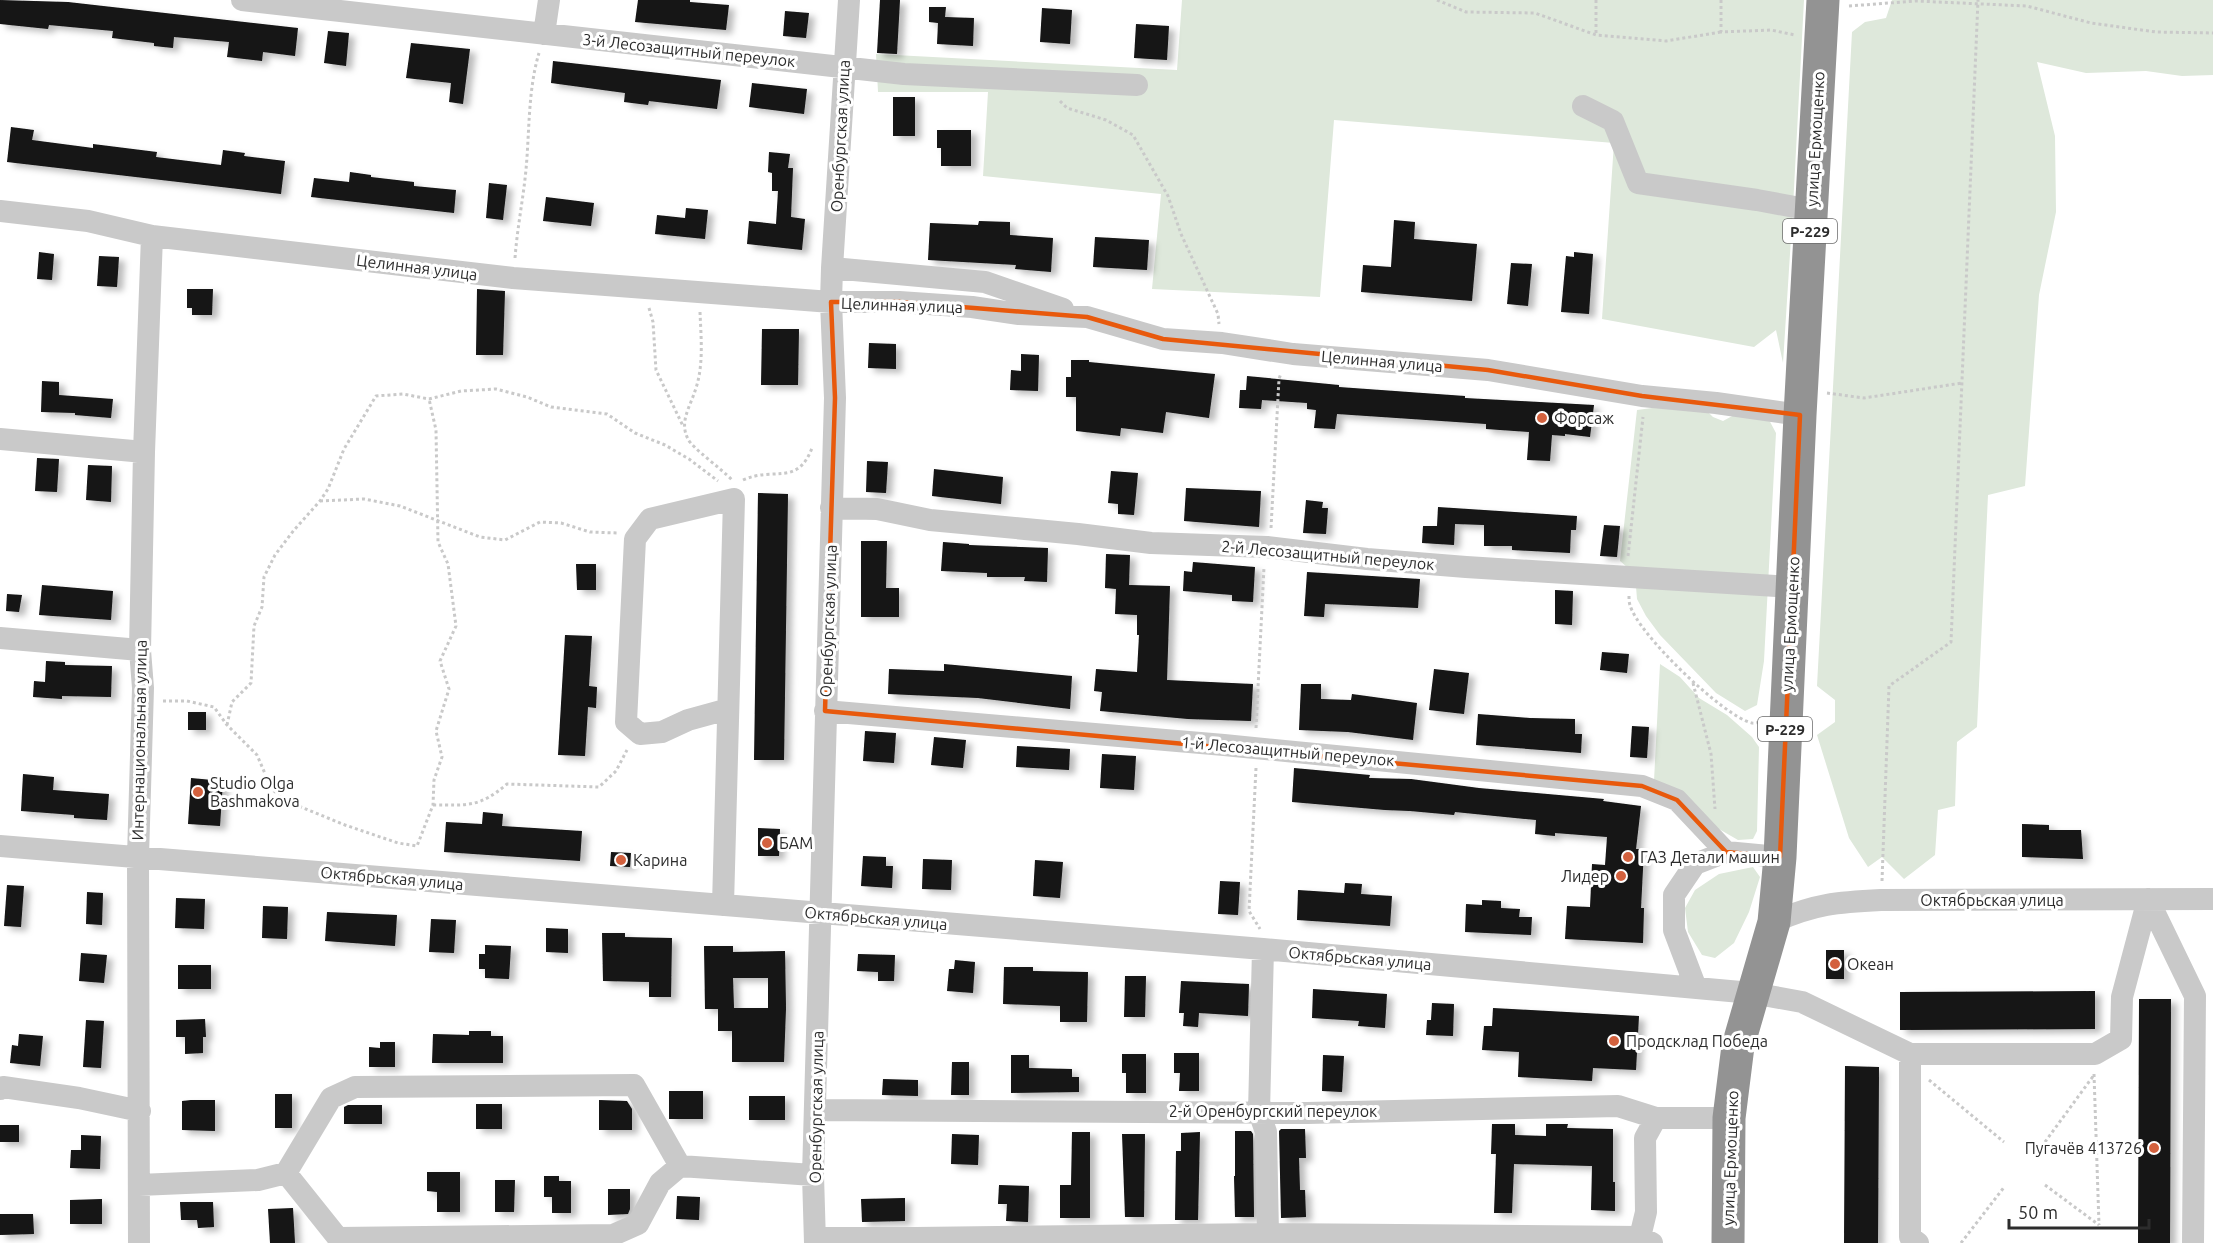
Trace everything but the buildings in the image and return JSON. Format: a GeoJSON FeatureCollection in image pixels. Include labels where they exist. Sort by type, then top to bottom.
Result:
{"type":"FeatureCollection","features":[{"type":"Feature","properties":{"kind":"highway","name":"улица Ермощенко"},"geometry":{"type":"LineString","coordinates":[[1728,1243],[1728,1118],[1737,1046],[1774,922],[1780,857],[1792,587],[1810,404],[1811,210],[1823,4]]}},
{"type":"Feature","properties":{"kind":"street","name":"3-й Лесозащитный переулок"},"geometry":{"type":"LineString","coordinates":[[242,0],[904,74],[1137,85]]}},
{"type":"Feature","properties":{"kind":"street"},"geometry":{"type":"LineString","coordinates":[[544,34],[549,0]]}},
{"type":"Feature","properties":{"kind":"street","name":"Оренбургская улица"},"geometry":{"type":"LineString","coordinates":[[815,1240],[813,1175],[835,398],[831,302],[849,0]]}},
{"type":"Feature","properties":{"kind":"street"},"geometry":{"type":"LineString","coordinates":[[1583,106],[1613,121],[1638,183],[1811,210]]}},
{"type":"Feature","properties":{"kind":"street","name":"Целинная улица"},"geometry":{"type":"LineString","coordinates":[[0,211],[88,221],[152,236],[513,278],[831,302],[899,302],[972,307],[1019,314],[1087,317],[1163,339],[1222,343],[1293,354],[1488,370],[1641,396],[1716,403],[1810,404]]}},
{"type":"Feature","properties":{"kind":"street","name":"Интернациональная улица"},"geometry":{"type":"LineString","coordinates":[[139,1243],[138,857],[143,688],[140,650],[152,236]]}},
{"type":"Feature","properties":{"kind":"street"},"geometry":{"type":"LineString","coordinates":[[832,268],[985,282],[1087,317]]}},
{"type":"Feature","properties":{"kind":"street"},"geometry":{"type":"LineString","coordinates":[[0,439],[144,452]]}},
{"type":"Feature","properties":{"kind":"street"},"geometry":{"type":"LineString","coordinates":[[723,905],[735,492],[650,519],[635,540],[626,722],[640,734],[663,732],[688,720],[728,709]]}},
{"type":"Feature","properties":{"kind":"street","name":"2-й Лесозащитный переулок"},"geometry":{"type":"LineString","coordinates":[[831,508],[878,509],[930,520],[1151,543],[1267,547],[1367,559],[1792,587]]}},
{"type":"Feature","properties":{"kind":"street"},"geometry":{"type":"LineString","coordinates":[[0,638],[140,650]]}},
{"type":"Feature","properties":{"kind":"street","name":"1-й Лесозащитный переулок"},"geometry":{"type":"LineString","coordinates":[[825,711],[1256,748],[1642,786],[1677,800],[1726,852]]}},
{"type":"Feature","properties":{"kind":"street","name":"Октябрьская улица"},"geometry":{"type":"LineString","coordinates":[[0,846],[1263,949],[1752,993],[1802,1002],[1910,1054]]}},
{"type":"Feature","properties":{"kind":"street"},"geometry":{"type":"LineString","coordinates":[[1696,988],[1674,930],[1674,895],[1695,864],[1726,852],[1780,857]]}},
{"type":"Feature","properties":{"kind":"street"},"geometry":{"type":"LineString","coordinates":[[1918,1243],[1910,1237],[1910,1054],[2094,1065],[2121,1039],[2122,997],[2148,899]]}},
{"type":"Feature","properties":{"kind":"street"},"geometry":{"type":"LineString","coordinates":[[2148,899],[2195,996],[2193,1243]]}},
{"type":"Feature","properties":{"kind":"street","name":"Октябрьская улица"},"geometry":{"type":"LineString","coordinates":[[1774,922],[1803,909],[1835,902],[2213,899]]}},
{"type":"Feature","properties":{"kind":"street"},"geometry":{"type":"LineString","coordinates":[[1263,949],[1259,1112],[1266,1132],[1266,1239]]}},
{"type":"Feature","properties":{"kind":"street"},"geometry":{"type":"LineString","coordinates":[[139,1185],[258,1180],[286,1173],[331,1098],[355,1087],[634,1085],[680,1166]]}},
{"type":"Feature","properties":{"kind":"street"},"geometry":{"type":"LineString","coordinates":[[1,1088],[79,1098],[140,1111]]}},
{"type":"Feature","properties":{"kind":"street","name":"2-й Оренбургский переулок"},"geometry":{"type":"LineString","coordinates":[[816,1110],[1307,1113],[1618,1106],[1656,1118],[1728,1118]]}},
{"type":"Feature","properties":{"kind":"street"},"geometry":{"type":"LineString","coordinates":[[815,1240],[1646,1240],[1645,1138],[1656,1118]]}},
{"type":"Feature","properties":{"kind":"street"},"geometry":{"type":"LineString","coordinates":[[286,1173],[338,1238],[613,1235],[638,1224],[660,1182],[680,1166],[813,1175]]}},
{"type":"Feature","properties":{"kind":"path"},"geometry":{"type":"LineString","coordinates":[[1437,0],[1466,12],[1535,13],[1596,35],[1666,41],[1721,32],[1771,30],[1821,40]]}},
{"type":"Feature","properties":{"kind":"path"},"geometry":{"type":"LineString","coordinates":[[1596,0],[1596,35]]}},
{"type":"Feature","properties":{"kind":"path"},"geometry":{"type":"LineString","coordinates":[[1721,0],[1721,32]]}},
{"type":"Feature","properties":{"kind":"path"},"geometry":{"type":"LineString","coordinates":[[1881,886],[1889,687],[1951,642],[1978,0]]}},
{"type":"Feature","properties":{"kind":"path"},"geometry":{"type":"LineString","coordinates":[[1823,4],[1916,1],[1978,6],[2027,6],[2091,23],[2156,32],[2213,33]]}},
{"type":"Feature","properties":{"kind":"path"},"geometry":{"type":"LineString","coordinates":[[513,278],[535,64],[544,34]]}},
{"type":"Feature","properties":{"kind":"path"},"geometry":{"type":"LineString","coordinates":[[1029,81],[1055,96],[1067,108],[1106,120],[1133,135],[1168,196],[1181,234],[1218,314],[1222,343]]}},
{"type":"Feature","properties":{"kind":"path"},"geometry":{"type":"LineString","coordinates":[[630,286],[650,308],[656,370],[688,441],[724,471],[735,492]]}},
{"type":"Feature","properties":{"kind":"path"},"geometry":{"type":"LineString","coordinates":[[684,428],[687,408],[695,392],[701,370],[700,292]]}},
{"type":"Feature","properties":{"kind":"path"},"geometry":{"type":"LineString","coordinates":[[1263,949],[1260,929],[1249,911],[1263,569],[1271,532],[1279,379],[1293,354]]}},
{"type":"Feature","properties":{"kind":"path"},"geometry":{"type":"LineString","coordinates":[[1810,404],[1962,383]]}},
{"type":"Feature","properties":{"kind":"path"},"geometry":{"type":"LineString","coordinates":[[227,725],[232,702],[251,683],[254,626],[262,607],[264,578],[275,555],[328,489],[344,449],[376,396],[403,394],[429,399],[461,391],[496,389],[527,397],[551,407],[607,414],[635,433],[665,445],[735,492]]}},
{"type":"Feature","properties":{"kind":"path"},"geometry":{"type":"LineString","coordinates":[[1641,396],[1643,419],[1628,558],[1630,606],[1658,646],[1692,681],[1729,711],[1753,724],[1762,722]]}},
{"type":"Feature","properties":{"kind":"path"},"geometry":{"type":"LineString","coordinates":[[143,688],[164,701],[187,701],[214,707],[227,725],[257,755],[272,790],[301,807],[398,843],[417,846],[433,805],[434,780],[442,757],[436,731],[449,689],[440,661],[456,626],[448,564],[438,542],[436,430],[429,399]]}},
{"type":"Feature","properties":{"kind":"path"},"geometry":{"type":"LineString","coordinates":[[735,492],[746,479],[763,474],[793,473],[806,463],[813,445]]}},
{"type":"Feature","properties":{"kind":"path"},"geometry":{"type":"LineString","coordinates":[[320,501],[364,499],[400,506],[480,537],[505,540],[540,522],[561,523],[590,532],[616,534],[650,519]]}},
{"type":"Feature","properties":{"kind":"path"},"geometry":{"type":"LineString","coordinates":[[1692,681],[1711,754],[1716,814]]}},
{"type":"Feature","properties":{"kind":"path"},"geometry":{"type":"LineString","coordinates":[[433,805],[467,805],[491,797],[507,784],[599,787],[616,771],[629,747],[640,734]]}},
{"type":"Feature","properties":{"kind":"path"},"geometry":{"type":"LineString","coordinates":[[1910,1054],[1930,1081],[2004,1142]]}},
{"type":"Feature","properties":{"kind":"path"},"geometry":{"type":"LineString","coordinates":[[2045,1142],[2094,1065]]}},
{"type":"Feature","properties":{"kind":"path"},"geometry":{"type":"LineString","coordinates":[[2045,1185],[2098,1225],[2094,1065]]}},
{"type":"Feature","properties":{"kind":"path"},"geometry":{"type":"LineString","coordinates":[[1961,1243],[2005,1186]]}},
{"type":"Feature","properties":{"kind":"highlighted area"},"geometry":{"type":"Polygon","coordinates":[[[831,302],[899,302],[1087,317],[1163,339],[1488,370],[1642,396],[1800,415],[1780,857],[1726,852],[1677,800],[1642,786],[825,711],[835,398],[831,302]]]}},
{"type":"Feature","properties":{"kind":"shaded area"},"geometry":{"type":"Polygon","coordinates":[[[1182,0],[1804,0],[1783,363],[1776,330],[1754,347],[1602,319],[1614,143],[1334,120],[1320,297],[1152,289],[1161,194],[983,176],[988,92],[878,92],[876,54],[1177,70],[1182,0]]]}},
{"type":"Feature","properties":{"kind":"shaded area"},"geometry":{"type":"Polygon","coordinates":[[[1892,0],[2213,0],[2213,75],[2182,76],[2146,71],[2086,73],[2037,62],[2055,136],[2056,212],[2039,295],[2025,486],[1988,495],[1977,727],[1957,742],[1955,806],[1938,810],[1935,855],[1904,879],[1882,857],[1868,867],[1849,838],[1817,735],[1835,722],[1835,700],[1817,686],[1852,32],[1865,22],[1886,18],[1892,0]]]}},
{"type":"Feature","properties":{"kind":"shaded area"},"geometry":{"type":"Polygon","coordinates":[[[1667,406],[1707,411],[1713,417],[1723,421],[1736,414],[1768,418],[1776,433],[1764,661],[1757,705],[1745,711],[1716,693],[1660,635],[1637,599],[1635,574],[1620,561],[1637,410],[1667,406]]]}},
{"type":"Feature","properties":{"kind":"shaded area"},"geometry":{"type":"Polygon","coordinates":[[[1660,664],[1680,677],[1699,698],[1727,715],[1752,737],[1759,747],[1757,831],[1753,839],[1738,840],[1712,825],[1654,781],[1660,664]]]}},
{"type":"Feature","properties":{"kind":"shaded area"},"geometry":{"type":"Polygon","coordinates":[[[1753,867],[1760,877],[1749,912],[1734,943],[1715,958],[1702,955],[1688,932],[1685,908],[1695,890],[1719,874],[1753,867]]]}},
{"type":"Feature","properties":{"kind":"place","name":"Форсаж"},"geometry":{"type":"Point","coordinates":[1542,418]}},
{"type":"Feature","properties":{"kind":"place","name":"Studio Olga Bashmakova"},"geometry":{"type":"Point","coordinates":[198,792]}},
{"type":"Feature","properties":{"kind":"place","name":"БАМ"},"geometry":{"type":"Point","coordinates":[767,843]}},
{"type":"Feature","properties":{"kind":"place","name":"ГАЗ Детали машин"},"geometry":{"type":"Point","coordinates":[1628,857]}},
{"type":"Feature","properties":{"kind":"place","name":"Карина"},"geometry":{"type":"Point","coordinates":[621,860]}},
{"type":"Feature","properties":{"kind":"place","name":"Лидер"},"geometry":{"type":"Point","coordinates":[1621,876]}},
{"type":"Feature","properties":{"kind":"place","name":"Океан"},"geometry":{"type":"Point","coordinates":[1835,964]}},
{"type":"Feature","properties":{"kind":"place","name":"Продсклад Победа"},"geometry":{"type":"Point","coordinates":[1614,1041]}},
{"type":"Feature","properties":{"kind":"place","name":"Пугачёв 413726"},"geometry":{"type":"Point","coordinates":[2154,1148]}}]}
